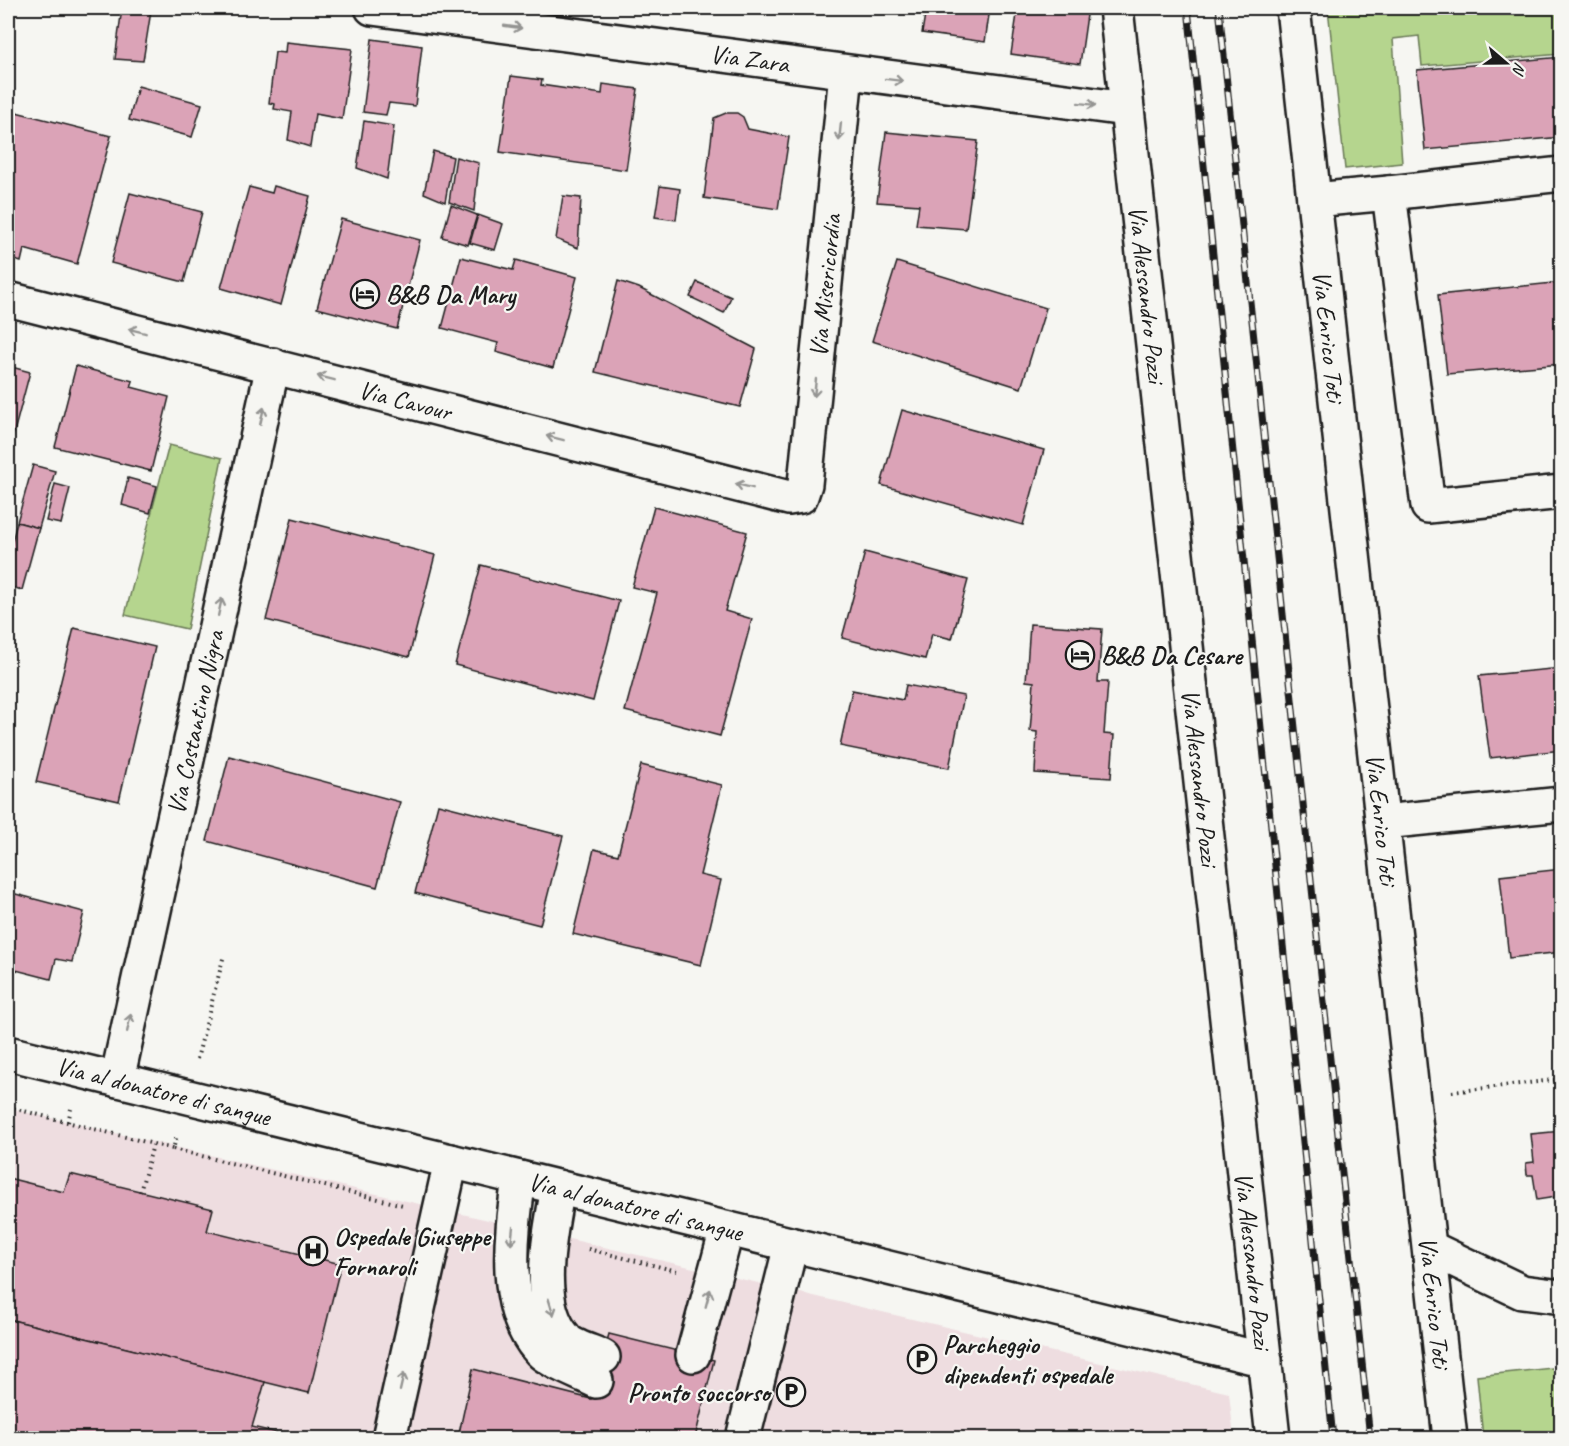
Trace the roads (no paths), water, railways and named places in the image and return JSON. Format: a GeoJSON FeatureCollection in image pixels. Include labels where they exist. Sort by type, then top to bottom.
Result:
{"type":"FeatureCollection","features":[{"type":"Feature","properties":{"kind":"street","name":"Via Zara"},"geometry":{"type":"LineString","coordinates":[[372,8],[1126,109]]}},
{"type":"Feature","properties":{"kind":"street","name":"Via Alessandro Pozzi"},"geometry":{"type":"LineString","coordinates":[[1116,8],[1273,1438]]}},
{"type":"Feature","properties":{"kind":"street","name":"Via Enrico Toti"},"geometry":{"type":"LineString","coordinates":[[1293,8],[1432,1249],[1450,1438]]}},
{"type":"Feature","properties":{"kind":"street","name":"Via Misericordia"},"geometry":{"type":"LineString","coordinates":[[801,496],[805,484],[846,73]]}},
{"type":"Feature","properties":{"kind":"street"},"geometry":{"type":"LineString","coordinates":[[1314,200],[1562,174]]}},
{"type":"Feature","properties":{"kind":"street"},"geometry":{"type":"LineString","coordinates":[[1389,193],[1428,506],[1562,492]]}},
{"type":"Feature","properties":{"kind":"street","name":"Via Cavour"},"geometry":{"type":"LineString","coordinates":[[8,299],[789,498],[801,496]]}},
{"type":"Feature","properties":{"kind":"street","name":"Via Costantino Nigra"},"geometry":{"type":"LineString","coordinates":[[117,1080],[273,365]]}},
{"type":"Feature","properties":{"kind":"street"},"geometry":{"type":"LineString","coordinates":[[1383,822],[1562,804]]}},
{"type":"Feature","properties":{"kind":"street","name":"Via al donatore di sangue"},"geometry":{"type":"LineString","coordinates":[[8,1053],[1265,1360]]}},
{"type":"Feature","properties":{"kind":"street"},"geometry":{"type":"LineString","coordinates":[[389,1438],[451,1161]]}},
{"type":"Feature","properties":{"kind":"street"},"geometry":{"type":"LineString","coordinates":[[519,1178],[511,1244],[519,1320],[541,1352],[600,1369],[566,1340],[548,1307],[547,1254],[558,1188]]}},
{"type":"Feature","properties":{"kind":"street"},"geometry":{"type":"LineString","coordinates":[[693,1355],[727,1229]]}},
{"type":"Feature","properties":{"kind":"street"},"geometry":{"type":"LineString","coordinates":[[743,1438],[791,1245]]}},
{"type":"Feature","properties":{"kind":"street"},"geometry":{"type":"LineString","coordinates":[[1432,1249],[1522,1292],[1562,1297]]}},
{"type":"Feature","properties":{"kind":"railway"},"geometry":{"type":"LineString","coordinates":[[1188,8],[1333,1438]]}},
{"type":"Feature","properties":{"kind":"railway"},"geometry":{"type":"LineString","coordinates":[[1219,8],[1370,1438]]}},
{"type":"Feature","properties":{"kind":"place","name":"B&B Da Mary"},"geometry":{"type":"Point","coordinates":[365,294]}},
{"type":"Feature","properties":{"kind":"place","name":"B&B Da Cesare"},"geometry":{"type":"Point","coordinates":[1080,655]}},
{"type":"Feature","properties":{"kind":"place","name":"Ospedale Giuseppe Fornaroli"},"geometry":{"type":"Point","coordinates":[313,1251]}},
{"type":"Feature","properties":{"kind":"place","name":"Parcheggio dipendenti ospedale"},"geometry":{"type":"Point","coordinates":[922,1359]}},
{"type":"Feature","properties":{"kind":"place","name":"Pronto soccorso"},"geometry":{"type":"Point","coordinates":[791,1392]}}]}
